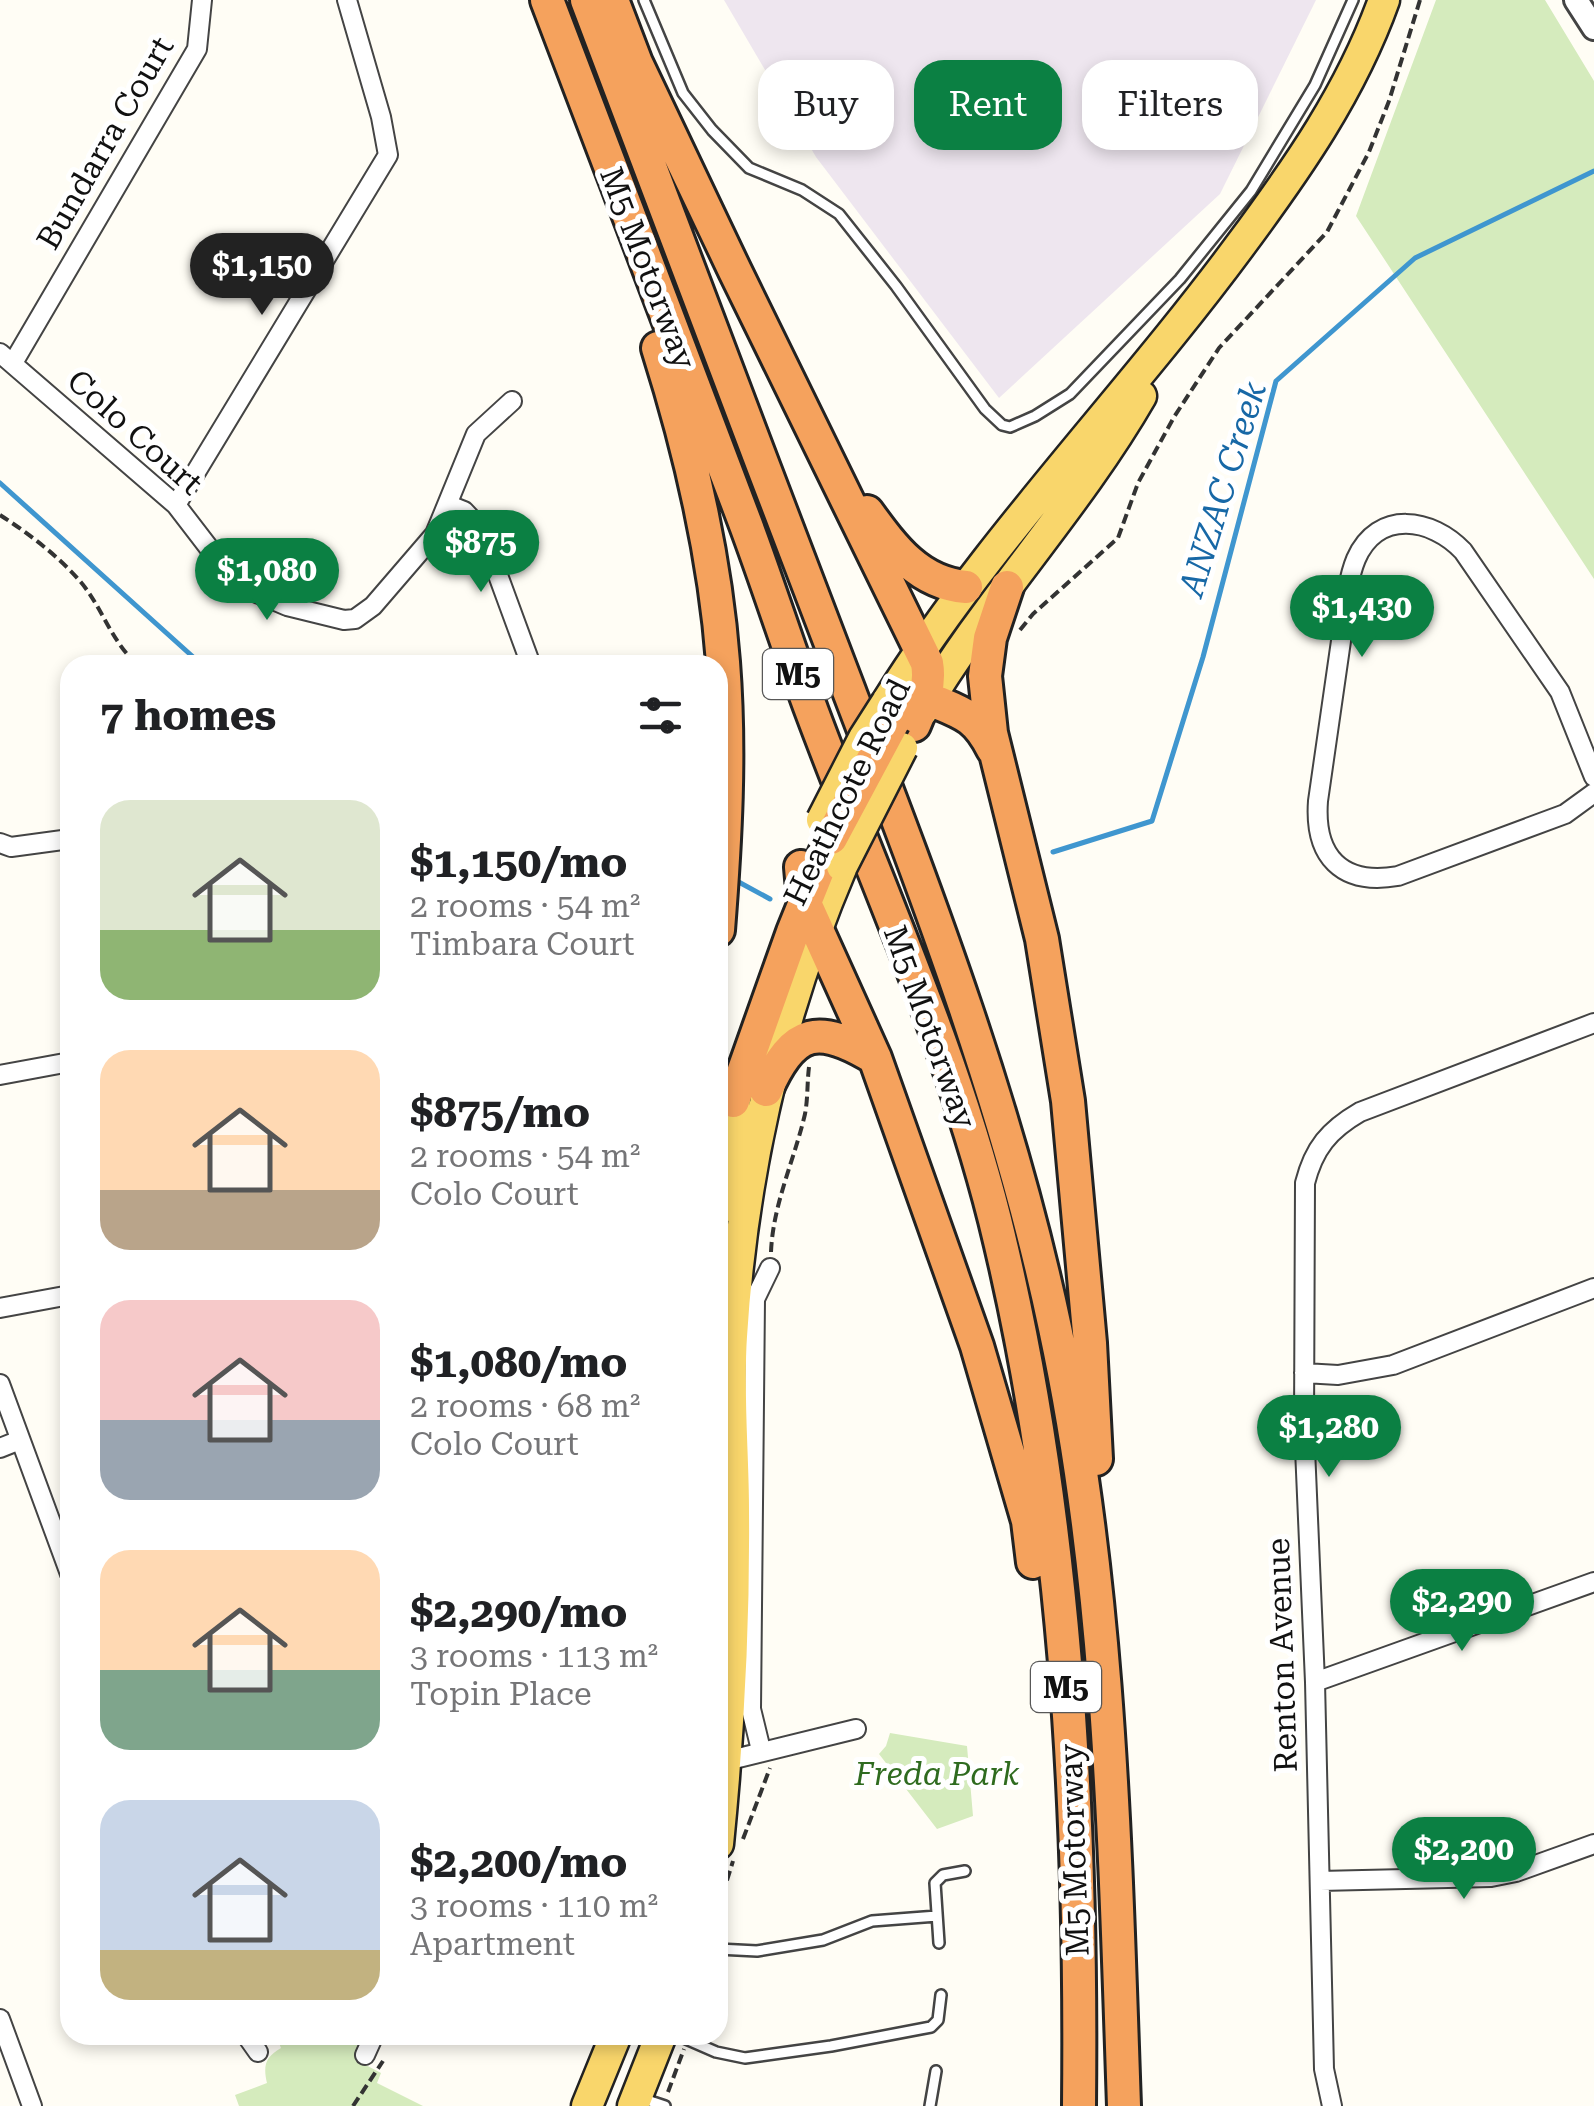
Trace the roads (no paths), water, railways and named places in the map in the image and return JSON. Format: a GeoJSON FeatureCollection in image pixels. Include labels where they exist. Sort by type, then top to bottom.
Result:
{"type":"FeatureCollection","features":[{"type":"Feature","properties":{"kind":"highway"},"geometry":{"type":"LineString","coordinates":[[546,0],[663,363],[706,534],[723,655]]}},
{"type":"Feature","properties":{"kind":"highway","name":"M5 Motorway"},"geometry":{"type":"LineString","coordinates":[[546,0],[947,1060],[994,1218],[1024,1357],[1049,1508],[1071,1750],[1079,2106]]}},
{"type":"Feature","properties":{"kind":"highway","name":"M5 Motorway"},"geometry":{"type":"LineString","coordinates":[[587,0],[922,881],[975,1031],[1014,1162],[1056,1329],[1082,1478],[1108,1718],[1124,2106]]}},
{"type":"Feature","properties":{"kind":"highway"},"geometry":{"type":"LineString","coordinates":[[612,0],[636,63],[921,648],[930,675],[832,841],[811,917],[733,1101]]}},
{"type":"Feature","properties":{"kind":"highway"},"geometry":{"type":"LineString","coordinates":[[829,460],[879,528],[923,574],[944,585],[966,587]]}},
{"type":"Feature","properties":{"kind":"highway"},"geometry":{"type":"LineString","coordinates":[[1007,587],[990,638],[986,676],[991,732],[1042,939],[1068,1101],[1090,1343],[1108,1718]]}},
{"type":"Feature","properties":{"kind":"highway"},"geometry":{"type":"LineString","coordinates":[[909,716],[971,716],[983,729],[999,762]]}},
{"type":"Feature","properties":{"kind":"highway"},"geometry":{"type":"LineString","coordinates":[[801,867],[811,917],[874,1058],[977,1346],[1028,1521],[1052,1704],[1060,1897],[1080,2019]]}},
{"type":"Feature","properties":{"kind":"highway"},"geometry":{"type":"LineString","coordinates":[[766,1090],[788,1050],[822,1036],[844,1040],[874,1058]]}},
{"type":"Feature","properties":{"kind":"main road","name":"Heathcote Road"},"geometry":{"type":"LineString","coordinates":[[921,648],[966,587],[1188,316],[1286,187],[1348,82],[1384,0]]}},
{"type":"Feature","properties":{"kind":"main road","name":"Heathcote Road"},"geometry":{"type":"LineString","coordinates":[[909,716],[1116,439],[1188,316]]}},
{"type":"Feature","properties":{"kind":"main road","name":"Heathcote Road"},"geometry":{"type":"LineString","coordinates":[[728,1137],[762,969],[801,867],[832,841]]}},
{"type":"Feature","properties":{"kind":"main road","name":"Heathcote Road"},"geometry":{"type":"LineString","coordinates":[[728,1638],[734,1513],[732,1340],[741,1228],[766,1090],[811,917]]}},
{"type":"Feature","properties":{"kind":"main road"},"geometry":{"type":"LineString","coordinates":[[586,2106],[612,2045]]}},
{"type":"Feature","properties":{"kind":"main road"},"geometry":{"type":"LineString","coordinates":[[649,2104],[672,2045]]}},
{"type":"Feature","properties":{"kind":"street","name":"Bundarra Court"},"geometry":{"type":"LineString","coordinates":[[6,358],[197,50],[202,0]]}},
{"type":"Feature","properties":{"kind":"street"},"geometry":{"type":"LineString","coordinates":[[176,505],[388,155],[381,116],[347,0]]}},
{"type":"Feature","properties":{"kind":"street"},"geometry":{"type":"LineString","coordinates":[[1576,0],[1594,28]]}},
{"type":"Feature","properties":{"kind":"street","name":"Colo Court"},"geometry":{"type":"LineString","coordinates":[[6,358],[176,505],[229,574],[252,591],[287,606],[344,620],[356,619],[373,606],[424,549],[450,505],[476,434],[512,401]]}},
{"type":"Feature","properties":{"kind":"street"},"geometry":{"type":"LineString","coordinates":[[450,505],[464,511],[482,529],[527,655]]}},
{"type":"Feature","properties":{"kind":"street"},"geometry":{"type":"LineString","coordinates":[[1594,777],[1560,692],[1463,551],[1432,526],[1413,522],[1378,533],[1367,543],[1356,559],[1348,593],[1318,801],[1318,834],[1334,862],[1369,880],[1398,876],[1565,814],[1594,792]]}},
{"type":"Feature","properties":{"kind":"street"},"geometry":{"type":"LineString","coordinates":[[0,843],[11,847],[60,840]]}},
{"type":"Feature","properties":{"kind":"street","name":"Renton Avenue"},"geometry":{"type":"LineString","coordinates":[[1332,2106],[1324,2070],[1315,1682],[1306,1545],[1306,1183],[1312,1159],[1338,1124],[1360,1112],[1594,1023]]}},
{"type":"Feature","properties":{"kind":"street"},"geometry":{"type":"LineString","coordinates":[[0,1075],[60,1064]]}},
{"type":"Feature","properties":{"kind":"street"},"geometry":{"type":"LineString","coordinates":[[761,1750],[751,1709],[755,1299],[770,1268]]}},
{"type":"Feature","properties":{"kind":"street"},"geometry":{"type":"LineString","coordinates":[[1304,1373],[1338,1375],[1393,1365],[1594,1288]]}},
{"type":"Feature","properties":{"kind":"street"},"geometry":{"type":"LineString","coordinates":[[0,1308],[60,1297]]}},
{"type":"Feature","properties":{"kind":"street"},"geometry":{"type":"LineString","coordinates":[[0,1384],[60,1547]]}},
{"type":"Feature","properties":{"kind":"street"},"geometry":{"type":"LineString","coordinates":[[0,1448],[20,1440]]}},
{"type":"Feature","properties":{"kind":"street"},"geometry":{"type":"LineString","coordinates":[[1315,1682],[1594,1582]]}},
{"type":"Feature","properties":{"kind":"street"},"geometry":{"type":"LineString","coordinates":[[728,1762],[761,1750],[856,1729]]}},
{"type":"Feature","properties":{"kind":"street"},"geometry":{"type":"LineString","coordinates":[[1320,1881],[1491,1877],[1594,1844]]}},
{"type":"Feature","properties":{"kind":"street"},"geometry":{"type":"LineString","coordinates":[[0,2019],[32,2106]]}},
{"type":"Feature","properties":{"kind":"street"},"geometry":{"type":"LineString","coordinates":[[253,2045],[258,2052]]}},
{"type":"Feature","properties":{"kind":"street"},"geometry":{"type":"LineString","coordinates":[[365,2056],[370,2045]]}},
{"type":"Feature","properties":{"kind":"lane"},"geometry":{"type":"LineString","coordinates":[[644,0],[683,93],[712,130],[749,168],[802,190],[840,214],[985,409],[1010,426],[1070,394],[1180,279],[1239,206],[1315,86],[1353,0]]}},
{"type":"Feature","properties":{"kind":"lane"},"geometry":{"type":"LineString","coordinates":[[940,1943],[935,1883],[944,1875],[965,1871]]}},
{"type":"Feature","properties":{"kind":"lane"},"geometry":{"type":"LineString","coordinates":[[728,1949],[757,1952],[822,1940],[872,1921],[937,1916]]}},
{"type":"Feature","properties":{"kind":"lane"},"geometry":{"type":"LineString","coordinates":[[701,2045],[739,2058],[864,2041],[932,2027],[938,2020],[941,1995]]}},
{"type":"Feature","properties":{"kind":"lane"},"geometry":{"type":"LineString","coordinates":[[930,2106],[936,2071]]}},
{"type":"Feature","properties":{"kind":"waterway","name":"ANZAC Creek"},"geometry":{"type":"LineString","coordinates":[[1053,852],[1152,821],[1203,657],[1276,381],[1415,258],[1594,171]]}},
{"type":"Feature","properties":{"kind":"waterway","name":"ANZAC Creek"},"geometry":{"type":"LineString","coordinates":[[0,483],[191,655]]}},
{"type":"Feature","properties":{"kind":"waterway","name":"ANZAC Creek"},"geometry":{"type":"LineString","coordinates":[[735,880],[770,899]]}},
{"type":"Feature","properties":{"kind":"park label","name":"Freda Park"},"geometry":{"type":"Point","coordinates":[937,1774]}}]}
